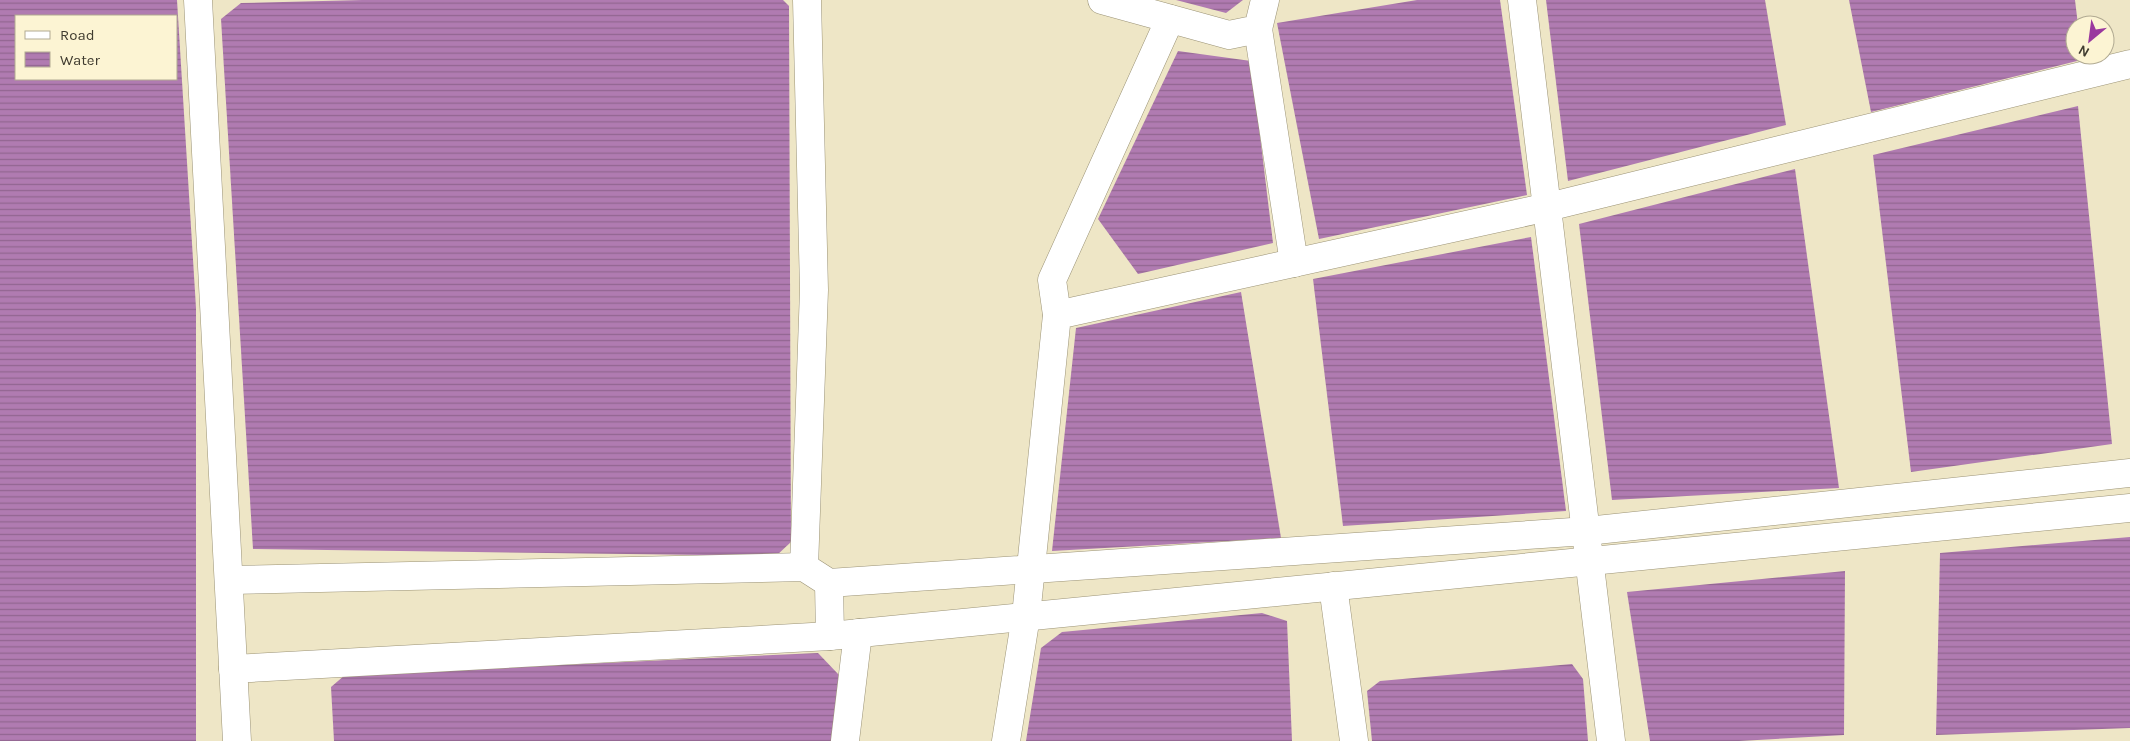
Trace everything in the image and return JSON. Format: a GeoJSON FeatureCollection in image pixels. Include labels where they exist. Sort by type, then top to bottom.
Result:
{"type":"FeatureCollection","features":[{"type":"Feature","properties":{"kind":"lane"},"geometry":{"type":"LineString","coordinates":[[198,0],[237,741]]}},
{"type":"Feature","properties":{"kind":"lane"},"geometry":{"type":"LineString","coordinates":[[804,567],[814,290],[807,0]]}},
{"type":"Feature","properties":{"kind":"lane"},"geometry":{"type":"LineString","coordinates":[[1102,0],[1229,35],[1258,29]]}},
{"type":"Feature","properties":{"kind":"lane"},"geometry":{"type":"LineString","coordinates":[[1265,0],[1258,29],[1294,262]]}},
{"type":"Feature","properties":{"kind":"lane"},"geometry":{"type":"LineString","coordinates":[[1522,0],[1611,741]]}},
{"type":"Feature","properties":{"kind":"lane"},"geometry":{"type":"LineString","coordinates":[[1006,741],[1026,616],[1057,315],[1052,280],[1170,19]]}},
{"type":"Feature","properties":{"kind":"lane"},"geometry":{"type":"LineString","coordinates":[[1057,315],[1548,207],[2130,64]]}},
{"type":"Feature","properties":{"kind":"lane"},"geometry":{"type":"LineString","coordinates":[[229,580],[804,567],[829,583],[1587,531],[2130,473]]}},
{"type":"Feature","properties":{"kind":"lane"},"geometry":{"type":"LineString","coordinates":[[233,669],[830,636],[2130,508]]}},
{"type":"Feature","properties":{"kind":"lane"},"geometry":{"type":"LineString","coordinates":[[829,583],[830,636]]}},
{"type":"Feature","properties":{"kind":"lane"},"geometry":{"type":"LineString","coordinates":[[1333,586],[1354,741]]}},
{"type":"Feature","properties":{"kind":"lane"},"geometry":{"type":"LineString","coordinates":[[845,741],[858,633]]}},
{"type":"Feature","properties":{"kind":"water"},"geometry":{"type":"Polygon","coordinates":[[[0,0],[177,0],[178,15],[15,15],[15,80],[178,80],[178,16],[196,308],[196,741],[0,741],[0,0]]]}},
{"type":"Feature","properties":{"kind":"water"},"geometry":{"type":"Polygon","coordinates":[[[362,0],[783,0],[789,6],[791,542],[776,556],[253,549],[221,19],[241,3],[362,0]]]}},
{"type":"Feature","properties":{"kind":"water"},"geometry":{"type":"Polygon","coordinates":[[[1176,0],[1243,0],[1226,13],[1176,0]]]}},
{"type":"Feature","properties":{"kind":"water"},"geometry":{"type":"Polygon","coordinates":[[[1417,0],[1500,0],[1527,195],[1319,239],[1277,23],[1417,0]]]}},
{"type":"Feature","properties":{"kind":"water"},"geometry":{"type":"Polygon","coordinates":[[[1546,0],[1765,0],[1786,125],[1568,181],[1546,0]]]}},
{"type":"Feature","properties":{"kind":"water"},"geometry":{"type":"Polygon","coordinates":[[[1849,0],[2075,0],[2077,15],[2065,15],[2065,64],[1871,112],[1849,0]]]}},
{"type":"Feature","properties":{"kind":"water"},"geometry":{"type":"Polygon","coordinates":[[[1178,51],[1251,61],[1273,243],[1138,274],[1098,219],[1178,51]]]}},
{"type":"Feature","properties":{"kind":"water"},"geometry":{"type":"Polygon","coordinates":[[[2078,106],[2112,444],[1911,472],[1873,155],[2078,106]]]}},
{"type":"Feature","properties":{"kind":"water"},"geometry":{"type":"Polygon","coordinates":[[[1795,169],[1839,488],[1612,500],[1579,224],[1795,169]]]}},
{"type":"Feature","properties":{"kind":"water"},"geometry":{"type":"Polygon","coordinates":[[[1531,237],[1566,511],[1343,526],[1313,279],[1531,237]]]}},
{"type":"Feature","properties":{"kind":"water"},"geometry":{"type":"Polygon","coordinates":[[[1241,292],[1281,538],[1052,551],[1076,328],[1241,292]]]}},
{"type":"Feature","properties":{"kind":"water"},"geometry":{"type":"Polygon","coordinates":[[[2130,537],[2130,728],[1936,735],[1940,553],[2130,537]]]}},
{"type":"Feature","properties":{"kind":"water"},"geometry":{"type":"Polygon","coordinates":[[[1845,571],[1844,735],[1739,741],[1650,741],[1627,592],[1845,571]]]}},
{"type":"Feature","properties":{"kind":"water"},"geometry":{"type":"Polygon","coordinates":[[[1262,613],[1287,621],[1292,741],[1026,741],[1041,648],[1062,632],[1262,613]]]}},
{"type":"Feature","properties":{"kind":"water"},"geometry":{"type":"Polygon","coordinates":[[[818,653],[839,675],[831,741],[334,741],[331,687],[345,675],[818,653]]]}},
{"type":"Feature","properties":{"kind":"water"},"geometry":{"type":"Polygon","coordinates":[[[1572,664],[1583,679],[1588,741],[1372,741],[1367,691],[1380,681],[1572,664]]]}}]}
